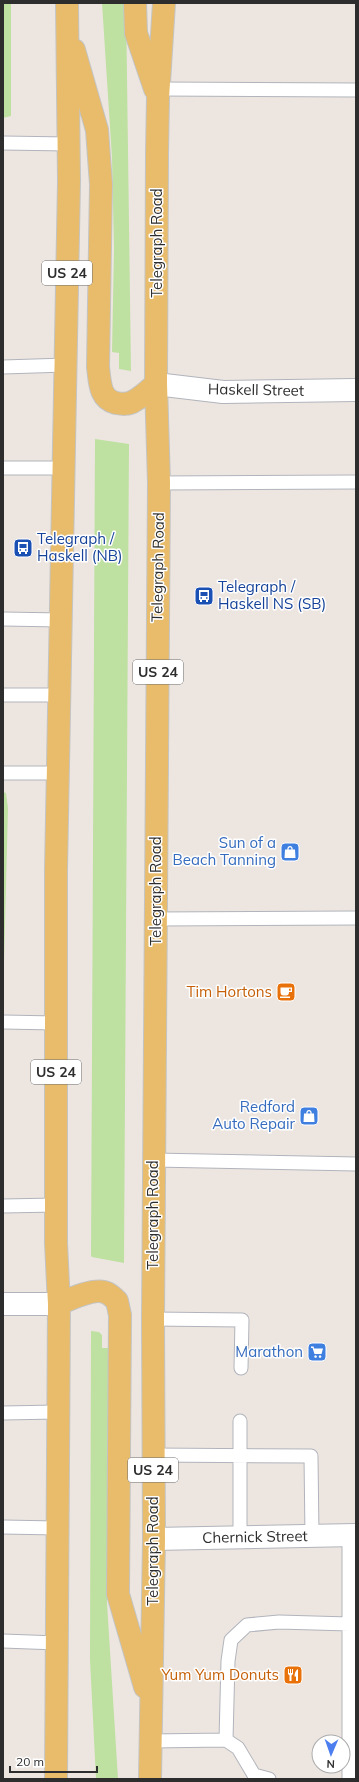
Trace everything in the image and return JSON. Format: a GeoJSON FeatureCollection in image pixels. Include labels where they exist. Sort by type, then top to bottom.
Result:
{"type":"FeatureCollection","features":[{"type":"Feature","properties":{"kind":"main road"},"geometry":{"type":"LineString","coordinates":[[135,3],[136,33],[158,93]]}},
{"type":"Feature","properties":{"kind":"main road","name":"Telegraph Road"},"geometry":{"type":"LineString","coordinates":[[150,1779],[154,1539],[153,1319],[159,483],[156,384],[158,93],[164,3]]}},
{"type":"Feature","properties":{"kind":"main road"},"geometry":{"type":"LineString","coordinates":[[67,13],[98,130],[101,184],[98,367],[100,384],[104,396],[112,402],[123,405],[133,402],[156,384]]}},
{"type":"Feature","properties":{"kind":"main road","name":"US 24"},"geometry":{"type":"LineString","coordinates":[[56,1779],[57,1412],[59,1304],[56,1205],[56,870],[66,365],[68,144],[67,13]]}},
{"type":"Feature","properties":{"kind":"main road"},"geometry":{"type":"LineString","coordinates":[[59,1304],[80,1295],[99,1292],[107,1292],[117,1301],[120,1315],[118,1594],[151,1709]]}},
{"type":"Feature","properties":{"kind":"main road"},"geometry":{"type":"LineString","coordinates":[[56,1736],[71,1779]]}},
{"type":"Feature","properties":{"kind":"street","name":"Haskell Street"},"geometry":{"type":"LineString","coordinates":[[156,384],[223,392],[356,390]]}},
{"type":"Feature","properties":{"kind":"street"},"geometry":{"type":"LineString","coordinates":[[3,1304],[59,1304]]}},
{"type":"Feature","properties":{"kind":"street","name":"Chernick Street"},"geometry":{"type":"LineString","coordinates":[[154,1539],[353,1535]]}},
{"type":"Feature","properties":{"kind":"lane"},"geometry":{"type":"LineString","coordinates":[[158,93],[356,90]]}},
{"type":"Feature","properties":{"kind":"lane"},"geometry":{"type":"LineString","coordinates":[[3,143],[68,144]]}},
{"type":"Feature","properties":{"kind":"lane"},"geometry":{"type":"LineString","coordinates":[[3,367],[66,365]]}},
{"type":"Feature","properties":{"kind":"lane"},"geometry":{"type":"LineString","coordinates":[[3,468],[64,468]]}},
{"type":"Feature","properties":{"kind":"lane"},"geometry":{"type":"LineString","coordinates":[[159,483],[356,482]]}},
{"type":"Feature","properties":{"kind":"lane"},"geometry":{"type":"LineString","coordinates":[[3,619],[61,620]]}},
{"type":"Feature","properties":{"kind":"lane"},"geometry":{"type":"LineString","coordinates":[[3,694],[60,695]]}},
{"type":"Feature","properties":{"kind":"lane"},"geometry":{"type":"LineString","coordinates":[[3,773],[58,773]]}},
{"type":"Feature","properties":{"kind":"lane"},"geometry":{"type":"LineString","coordinates":[[156,919],[356,918]]}},
{"type":"Feature","properties":{"kind":"lane"},"geometry":{"type":"LineString","coordinates":[[3,1022],[56,1023]]}},
{"type":"Feature","properties":{"kind":"lane"},"geometry":{"type":"LineString","coordinates":[[154,1160],[356,1164]]}},
{"type":"Feature","properties":{"kind":"lane"},"geometry":{"type":"LineString","coordinates":[[3,1206],[56,1205]]}},
{"type":"Feature","properties":{"kind":"lane"},"geometry":{"type":"LineString","coordinates":[[153,1319],[242,1320],[241,1368]]}},
{"type":"Feature","properties":{"kind":"lane"},"geometry":{"type":"LineString","coordinates":[[3,1413],[57,1412]]}},
{"type":"Feature","properties":{"kind":"lane"},"geometry":{"type":"LineString","coordinates":[[240,1421],[240,1538]]}},
{"type":"Feature","properties":{"kind":"lane"},"geometry":{"type":"LineString","coordinates":[[153,1455],[311,1456],[312,1536]]}},
{"type":"Feature","properties":{"kind":"lane"},"geometry":{"type":"LineString","coordinates":[[3,1527],[57,1528]]}},
{"type":"Feature","properties":{"kind":"lane"},"geometry":{"type":"LineString","coordinates":[[349,1779],[349,1624],[353,1535]]}},
{"type":"Feature","properties":{"kind":"lane"},"geometry":{"type":"LineString","coordinates":[[226,1740],[228,1661],[231,1640],[247,1625],[279,1622],[349,1624]]}},
{"type":"Feature","properties":{"kind":"lane"},"geometry":{"type":"LineString","coordinates":[[3,1641],[57,1643]]}},
{"type":"Feature","properties":{"kind":"lane"},"geometry":{"type":"LineString","coordinates":[[150,1741],[226,1740],[238,1748],[254,1777],[269,1779]]}},
{"type":"Feature","properties":{"kind":"green space"},"geometry":{"type":"Polygon","coordinates":[[[3,3],[11,3],[11,116],[3,118],[3,3]]]}},
{"type":"Feature","properties":{"kind":"green space"},"geometry":{"type":"Polygon","coordinates":[[[102,3],[126,3],[131,371],[119,369],[119,353],[112,352],[114,249],[112,158],[102,3]]]}},
{"type":"Feature","properties":{"kind":"green space"},"geometry":{"type":"Polygon","coordinates":[[[95,439],[129,444],[124,1263],[91,1256],[95,439]]]}},
{"type":"Feature","properties":{"kind":"green space"},"geometry":{"type":"Polygon","coordinates":[[[3,792],[6,793],[8,808],[3,1003],[3,792]]]}},
{"type":"Feature","properties":{"kind":"green space"},"geometry":{"type":"Polygon","coordinates":[[[91,1331],[99,1332],[102,1335],[102,1348],[109,1348],[107,1603],[118,1779],[96,1779],[90,1660],[91,1331]]]}},
{"type":"Feature","properties":{"kind":"place","name":"Telegraph / Haskell (NB)"},"geometry":{"type":"Point","coordinates":[23,548]}},
{"type":"Feature","properties":{"kind":"place","name":"Telegraph / Haskell NS (SB)"},"geometry":{"type":"Point","coordinates":[204,596]}},
{"type":"Feature","properties":{"kind":"place","name":"Sun of a Beach Tanning"},"geometry":{"type":"Point","coordinates":[290,852]}},
{"type":"Feature","properties":{"kind":"place","name":"Tim Hortons"},"geometry":{"type":"Point","coordinates":[286,992]}},
{"type":"Feature","properties":{"kind":"place","name":"Redford Auto Repair"},"geometry":{"type":"Point","coordinates":[309,1116]}},
{"type":"Feature","properties":{"kind":"place","name":"Marathon"},"geometry":{"type":"Point","coordinates":[317,1352]}},
{"type":"Feature","properties":{"kind":"place","name":"Yum Yum Donuts"},"geometry":{"type":"Point","coordinates":[293,1675]}}]}
